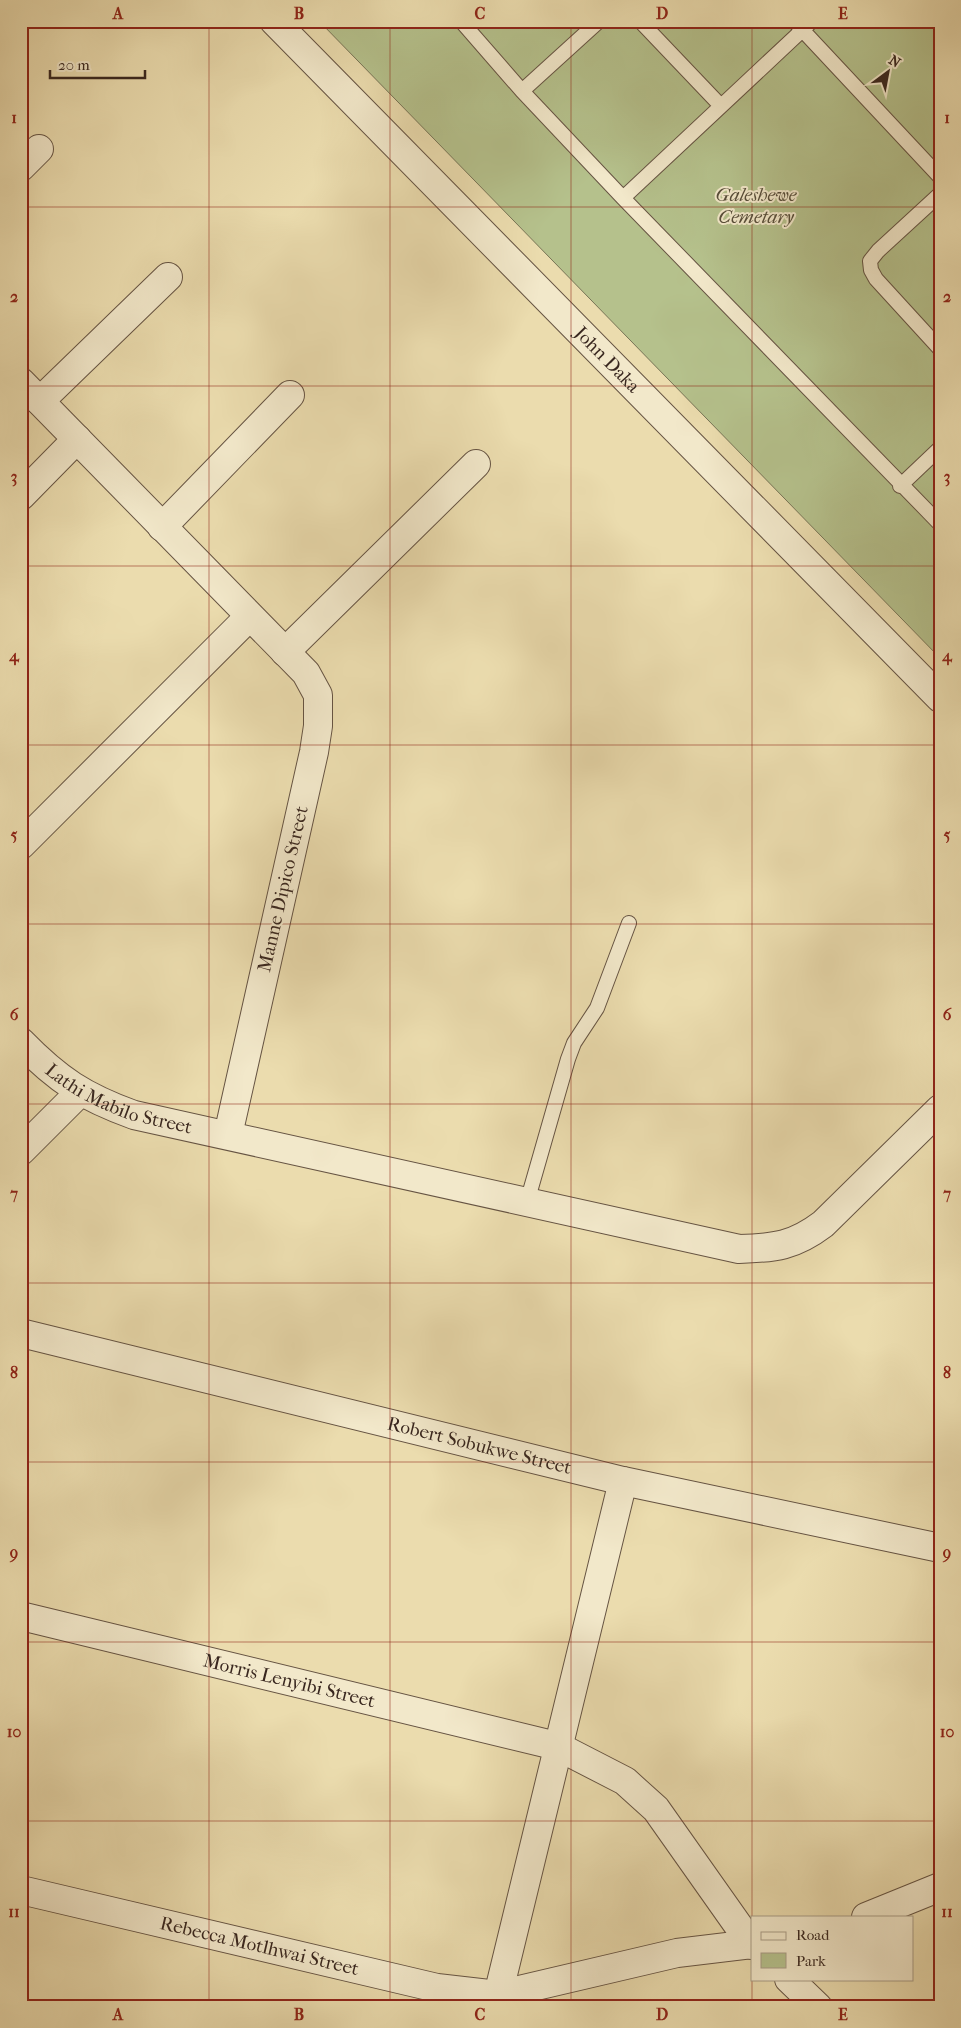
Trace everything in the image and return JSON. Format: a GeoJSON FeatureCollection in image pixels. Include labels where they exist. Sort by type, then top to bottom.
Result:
{"type":"FeatureCollection","features":[{"type":"Feature","properties":{"kind":"street","name":"John Daka"},"geometry":{"type":"LineString","coordinates":[[274,21],[940,698]]}},
{"type":"Feature","properties":{"kind":"street"},"geometry":{"type":"LineString","coordinates":[[40,401],[168,276]]}},
{"type":"Feature","properties":{"kind":"street","name":"Manne Dipico Street"},"geometry":{"type":"LineString","coordinates":[[21,382],[306,673],[318,695],[318,726],[228,1134]]}},
{"type":"Feature","properties":{"kind":"street"},"geometry":{"type":"LineString","coordinates":[[162,527],[290,394]]}},
{"type":"Feature","properties":{"kind":"street"},"geometry":{"type":"LineString","coordinates":[[21,496],[77,439]]}},
{"type":"Feature","properties":{"kind":"street"},"geometry":{"type":"LineString","coordinates":[[286,652],[476,464]]}},
{"type":"Feature","properties":{"kind":"street"},"geometry":{"type":"LineString","coordinates":[[21,845],[249,616]]}},
{"type":"Feature","properties":{"kind":"street","name":"Lathi Mabilo Street"},"geometry":{"type":"LineString","coordinates":[[21,1042],[59,1078],[80,1092],[103,1104],[134,1114],[739,1249],[789,1245],[806,1237],[823,1224],[940,1109]]}},
{"type":"Feature","properties":{"kind":"street"},"geometry":{"type":"LineString","coordinates":[[21,1151],[80,1092]]}},
{"type":"Feature","properties":{"kind":"street","name":"Robert Sobukwe Street"},"geometry":{"type":"LineString","coordinates":[[21,1333],[622,1481],[940,1548]]}},
{"type":"Feature","properties":{"kind":"street"},"geometry":{"type":"LineString","coordinates":[[501,2001],[557,1746],[622,1481]]}},
{"type":"Feature","properties":{"kind":"street","name":"Morris Lenyibi Street"},"geometry":{"type":"LineString","coordinates":[[21,1616],[557,1746],[625,1781],[656,1808],[751,1944]]}},
{"type":"Feature","properties":{"kind":"street"},"geometry":{"type":"LineString","coordinates":[[868,1916],[940,1887]]}},
{"type":"Feature","properties":{"kind":"street","name":"Rebecca Motlhwai Street"},"geometry":{"type":"LineString","coordinates":[[21,1890],[437,1988],[501,2001],[677,1953],[751,1945]]}},
{"type":"Feature","properties":{"kind":"street"},"geometry":{"type":"LineString","coordinates":[[790,1980],[818,2007]]}},
{"type":"Feature","properties":{"kind":"lane"},"geometry":{"type":"LineString","coordinates":[[461,21],[522,91],[623,198],[900,486],[940,524]]}},
{"type":"Feature","properties":{"kind":"lane"},"geometry":{"type":"LineString","coordinates":[[522,91],[599,21]]}},
{"type":"Feature","properties":{"kind":"lane"},"geometry":{"type":"LineString","coordinates":[[640,21],[720,105]]}},
{"type":"Feature","properties":{"kind":"lane"},"geometry":{"type":"LineString","coordinates":[[623,198],[803,24],[940,176]]}},
{"type":"Feature","properties":{"kind":"lane"},"geometry":{"type":"LineString","coordinates":[[940,194],[878,251],[870,261],[871,270],[876,279],[940,350]]}},
{"type":"Feature","properties":{"kind":"lane"},"geometry":{"type":"LineString","coordinates":[[900,486],[940,448]]}},
{"type":"Feature","properties":{"kind":"lane"},"geometry":{"type":"LineString","coordinates":[[526,1202],[568,1059],[574,1043],[597,1008],[629,924]]}},
{"type":"Feature","properties":{"kind":"green space","name":"Galeshewe Cemetary"},"geometry":{"type":"Polygon","coordinates":[[[319,21],[940,21],[940,658],[319,21]]]}}]}
